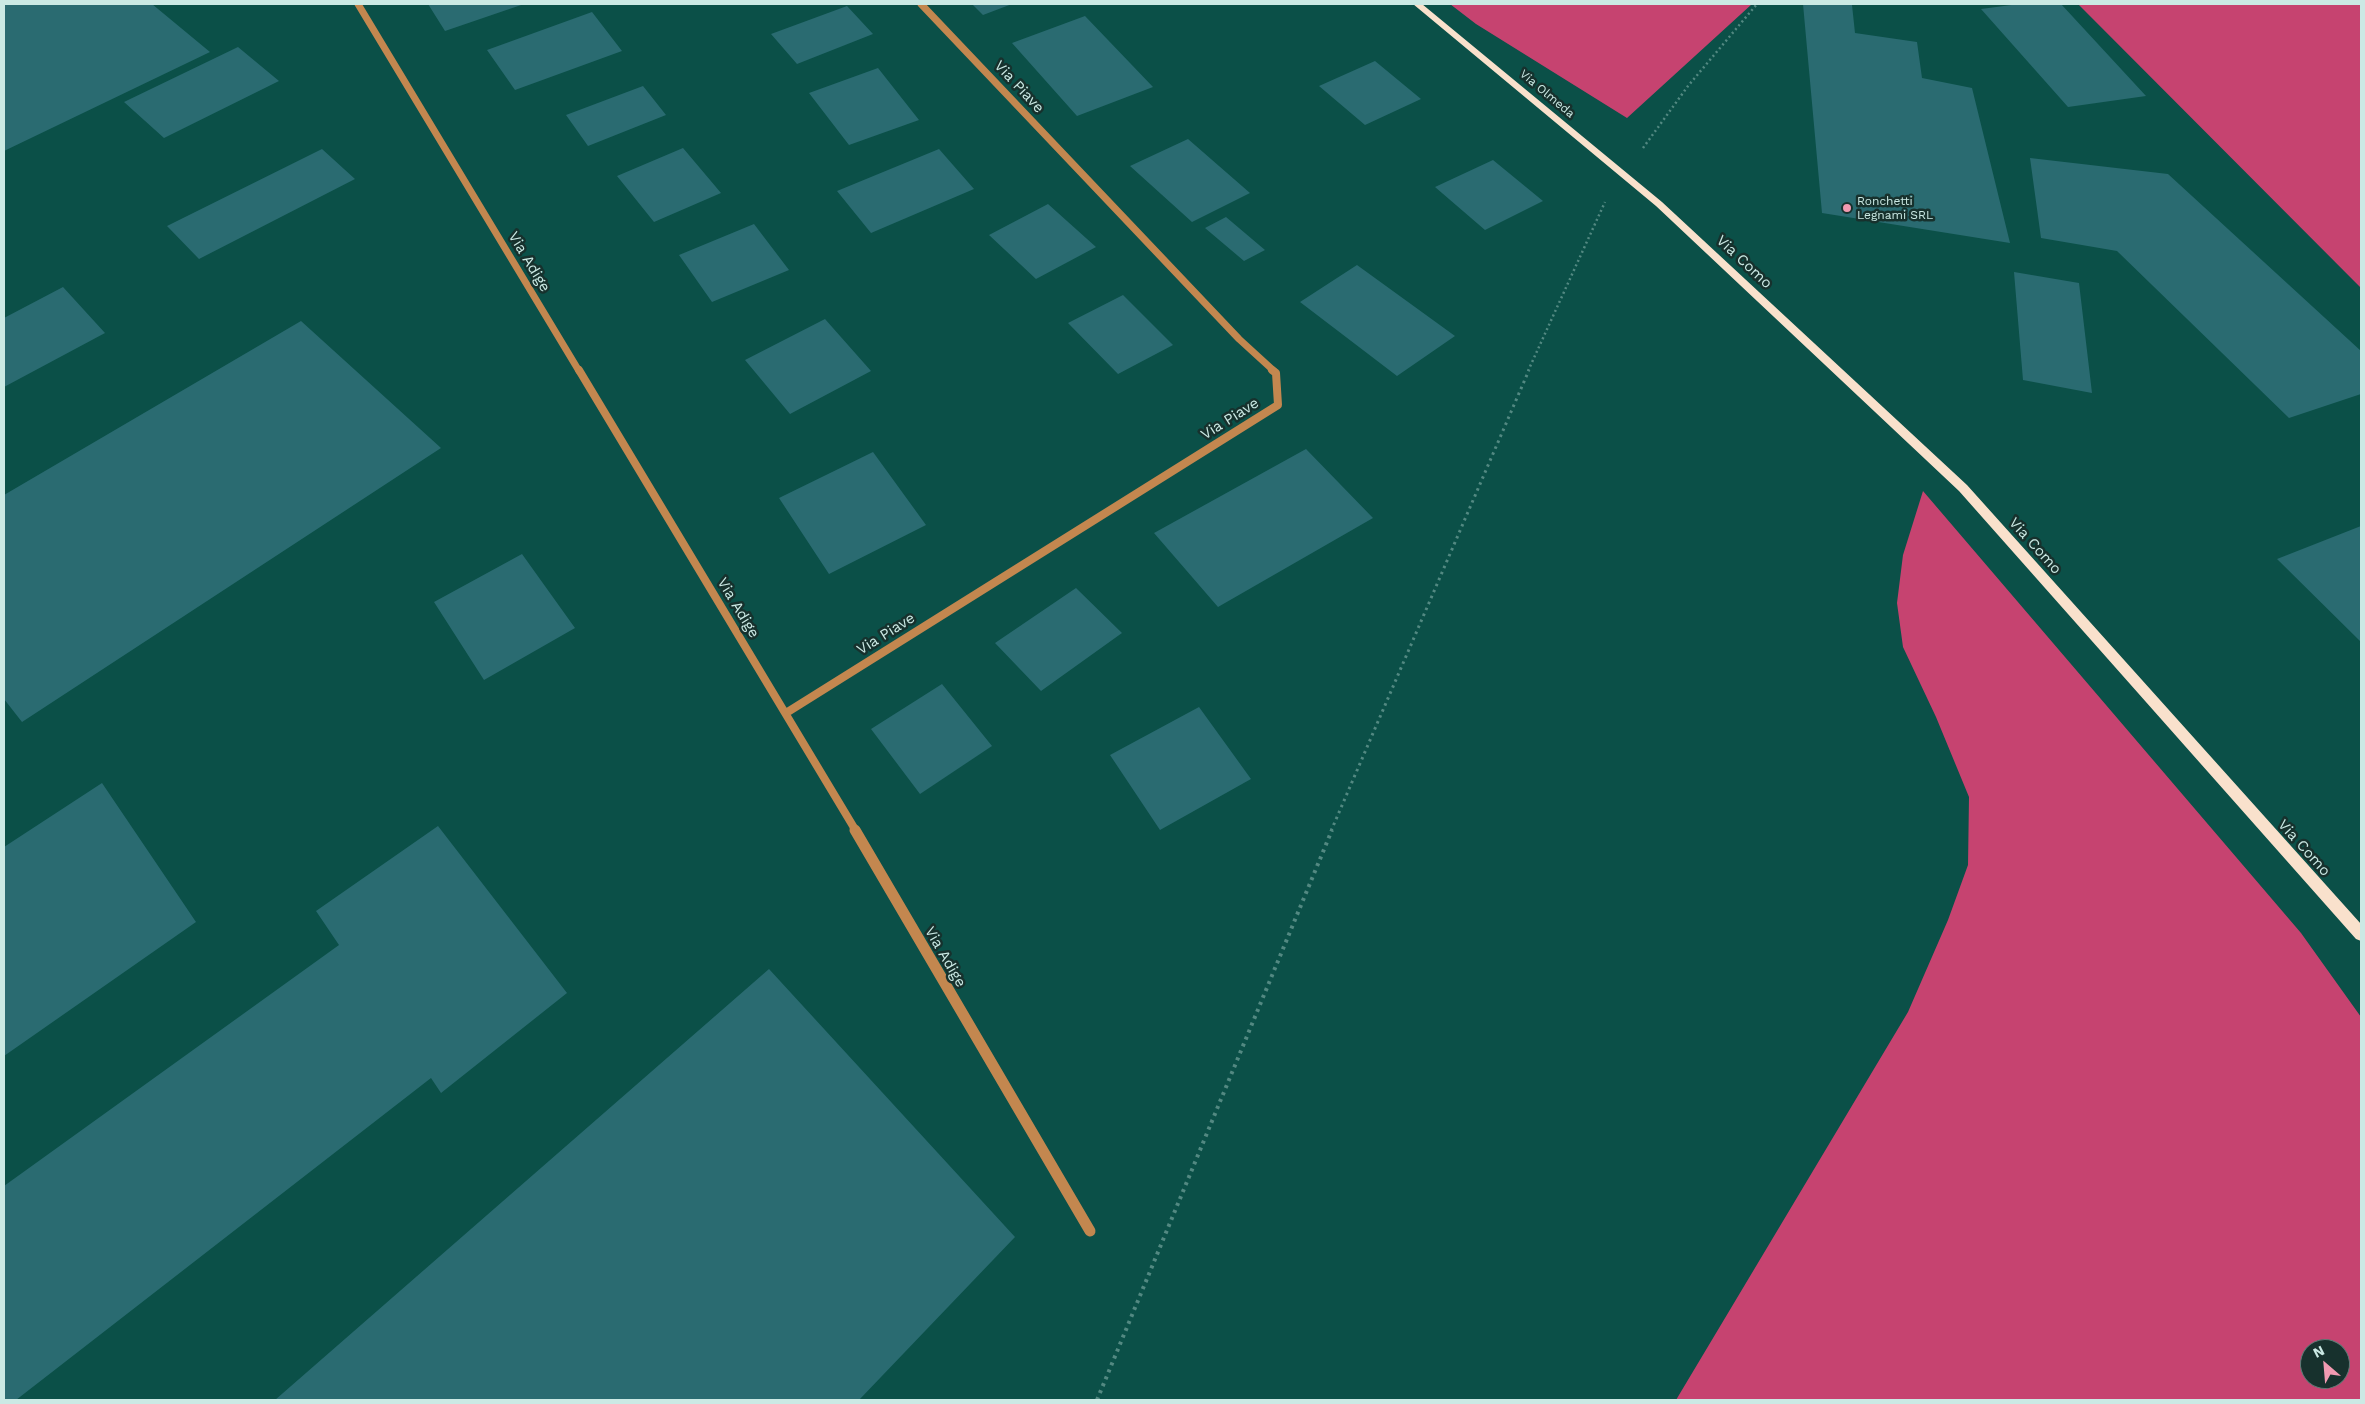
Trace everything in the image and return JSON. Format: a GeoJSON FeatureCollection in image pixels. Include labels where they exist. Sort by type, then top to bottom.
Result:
{"type":"FeatureCollection","features":[{"type":"Feature","properties":{"kind":"main road","name":"Via Olmeda"},"geometry":{"type":"LineString","coordinates":[[1417,4],[1659,204]]}},
{"type":"Feature","properties":{"kind":"main road","name":"Via Como"},"geometry":{"type":"LineString","coordinates":[[1659,204],[1963,488],[2361,934]]}},
{"type":"Feature","properties":{"kind":"street","name":"Via Adige"},"geometry":{"type":"LineString","coordinates":[[358,4],[786,713],[1090,1231]]}},
{"type":"Feature","properties":{"kind":"street","name":"Via Piave"},"geometry":{"type":"LineString","coordinates":[[786,713],[1278,405],[1276,373],[1239,339],[921,4]]}},
{"type":"Feature","properties":{"kind":"path"},"geometry":{"type":"LineString","coordinates":[[1097,1400],[1348,791],[1552,315],[1606,200],[1688,86],[1757,4]]}},
{"type":"Feature","properties":{"kind":"shaded area"},"geometry":{"type":"Polygon","coordinates":[[[1450,4],[1752,4],[1627,118],[1476,24],[1450,4]]]}},
{"type":"Feature","properties":{"kind":"shaded area"},"geometry":{"type":"Polygon","coordinates":[[[2078,4],[2361,4],[2361,288],[2078,4]]]}},
{"type":"Feature","properties":{"kind":"shaded area"},"geometry":{"type":"Polygon","coordinates":[[[1923,491],[2301,933],[2361,1017],[2361,1400],[1676,1400],[1908,1012],[1948,920],[1968,865],[1969,797],[1936,717],[1903,647],[1897,603],[1903,555],[1923,491]]]}},
{"type":"Feature","properties":{"kind":"building"},"geometry":{"type":"Polygon","coordinates":[[[4,4],[152,4],[210,52],[4,151],[4,4]]]}},
{"type":"Feature","properties":{"kind":"building"},"geometry":{"type":"Polygon","coordinates":[[[428,4],[524,4],[445,31],[428,4]]]}},
{"type":"Feature","properties":{"kind":"building"},"geometry":{"type":"Polygon","coordinates":[[[972,4],[1012,4],[983,15],[972,4]]]}},
{"type":"Feature","properties":{"kind":"building"},"geometry":{"type":"Polygon","coordinates":[[[1803,4],[1852,5],[1855,33],[1917,42],[1922,78],[1972,88],[2010,243],[1822,213],[1803,4]]]}},
{"type":"Feature","properties":{"kind":"building"},"geometry":{"type":"Polygon","coordinates":[[[2019,4],[2061,4],[2146,96],[2068,107],[1981,9],[2019,4]]]}},
{"type":"Feature","properties":{"kind":"building"},"geometry":{"type":"Polygon","coordinates":[[[847,6],[873,34],[797,64],[771,34],[847,6]]]}},
{"type":"Feature","properties":{"kind":"building"},"geometry":{"type":"Polygon","coordinates":[[[592,12],[622,51],[515,90],[487,50],[592,12]]]}},
{"type":"Feature","properties":{"kind":"building"},"geometry":{"type":"Polygon","coordinates":[[[1085,16],[1153,87],[1077,116],[1012,43],[1085,16]]]}},
{"type":"Feature","properties":{"kind":"building"},"geometry":{"type":"Polygon","coordinates":[[[238,47],[279,81],[164,138],[124,102],[238,47]]]}},
{"type":"Feature","properties":{"kind":"building"},"geometry":{"type":"Polygon","coordinates":[[[1375,61],[1421,99],[1365,125],[1319,86],[1375,61]]]}},
{"type":"Feature","properties":{"kind":"building"},"geometry":{"type":"Polygon","coordinates":[[[878,68],[919,120],[849,145],[809,93],[878,68]]]}},
{"type":"Feature","properties":{"kind":"building"},"geometry":{"type":"Polygon","coordinates":[[[643,86],[666,115],[588,146],[566,115],[643,86]]]}},
{"type":"Feature","properties":{"kind":"building"},"geometry":{"type":"Polygon","coordinates":[[[1188,139],[1250,193],[1192,222],[1130,166],[1188,139]]]}},
{"type":"Feature","properties":{"kind":"building"},"geometry":{"type":"Polygon","coordinates":[[[683,148],[721,193],[654,222],[617,176],[683,148]]]}},
{"type":"Feature","properties":{"kind":"building"},"geometry":{"type":"Polygon","coordinates":[[[322,149],[355,179],[199,259],[167,226],[322,149]]]}},
{"type":"Feature","properties":{"kind":"building"},"geometry":{"type":"Polygon","coordinates":[[[939,149],[974,189],[871,233],[837,191],[939,149]]]}},
{"type":"Feature","properties":{"kind":"building"},"geometry":{"type":"Polygon","coordinates":[[[2030,158],[2168,174],[2361,351],[2361,394],[2289,418],[2117,251],[2041,238],[2030,158]]]}},
{"type":"Feature","properties":{"kind":"building"},"geometry":{"type":"Polygon","coordinates":[[[1493,160],[1543,201],[1485,230],[1435,187],[1493,160]]]}},
{"type":"Feature","properties":{"kind":"building"},"geometry":{"type":"Polygon","coordinates":[[[1048,204],[1096,247],[1036,279],[989,235],[1048,204]]]}},
{"type":"Feature","properties":{"kind":"building"},"geometry":{"type":"Polygon","coordinates":[[[1226,217],[1265,250],[1244,261],[1205,228],[1226,217]]]}},
{"type":"Feature","properties":{"kind":"building"},"geometry":{"type":"Polygon","coordinates":[[[754,224],[789,270],[712,302],[679,255],[754,224]]]}},
{"type":"Feature","properties":{"kind":"building"},"geometry":{"type":"Polygon","coordinates":[[[1357,265],[1455,336],[1397,376],[1300,302],[1357,265]]]}},
{"type":"Feature","properties":{"kind":"building"},"geometry":{"type":"Polygon","coordinates":[[[2014,272],[2079,283],[2092,393],[2023,380],[2014,272]]]}},
{"type":"Feature","properties":{"kind":"building"},"geometry":{"type":"Polygon","coordinates":[[[63,287],[105,333],[4,387],[4,318],[63,287]]]}},
{"type":"Feature","properties":{"kind":"building"},"geometry":{"type":"Polygon","coordinates":[[[1123,295],[1173,345],[1118,374],[1068,323],[1123,295]]]}},
{"type":"Feature","properties":{"kind":"building"},"geometry":{"type":"Polygon","coordinates":[[[825,319],[871,371],[790,414],[745,360],[825,319]]]}},
{"type":"Feature","properties":{"kind":"building"},"geometry":{"type":"Polygon","coordinates":[[[301,321],[441,448],[22,722],[4,699],[4,495],[301,321]]]}},
{"type":"Feature","properties":{"kind":"building"},"geometry":{"type":"Polygon","coordinates":[[[1306,449],[1373,518],[1218,607],[1154,533],[1306,449]]]}},
{"type":"Feature","properties":{"kind":"building"},"geometry":{"type":"Polygon","coordinates":[[[873,452],[926,525],[829,574],[779,498],[873,452]]]}},
{"type":"Feature","properties":{"kind":"building"},"geometry":{"type":"Polygon","coordinates":[[[2361,526],[2361,642],[2277,559],[2361,526]]]}},
{"type":"Feature","properties":{"kind":"building"},"geometry":{"type":"Polygon","coordinates":[[[522,554],[575,628],[484,680],[434,602],[522,554]]]}},
{"type":"Feature","properties":{"kind":"building"},"geometry":{"type":"Polygon","coordinates":[[[1076,588],[1122,633],[1041,691],[995,643],[1076,588]]]}},
{"type":"Feature","properties":{"kind":"building"},"geometry":{"type":"Polygon","coordinates":[[[942,684],[992,746],[920,794],[871,729],[942,684]]]}},
{"type":"Feature","properties":{"kind":"building"},"geometry":{"type":"Polygon","coordinates":[[[1199,707],[1251,779],[1160,830],[1110,755],[1199,707]]]}},
{"type":"Feature","properties":{"kind":"building"},"geometry":{"type":"Polygon","coordinates":[[[102,783],[196,922],[4,1056],[4,847],[102,783]]]}},
{"type":"Feature","properties":{"kind":"building"},"geometry":{"type":"Polygon","coordinates":[[[438,826],[567,993],[441,1093],[431,1078],[16,1400],[4,1400],[4,1186],[339,945],[316,911],[438,826]]]}},
{"type":"Feature","properties":{"kind":"building"},"geometry":{"type":"Polygon","coordinates":[[[769,969],[1015,1237],[859,1400],[275,1400],[769,969]]]}},
{"type":"Feature","properties":{"kind":"place","name":"Ronchetti Legnami SRL"},"geometry":{"type":"Point","coordinates":[1847,208]}}]}
